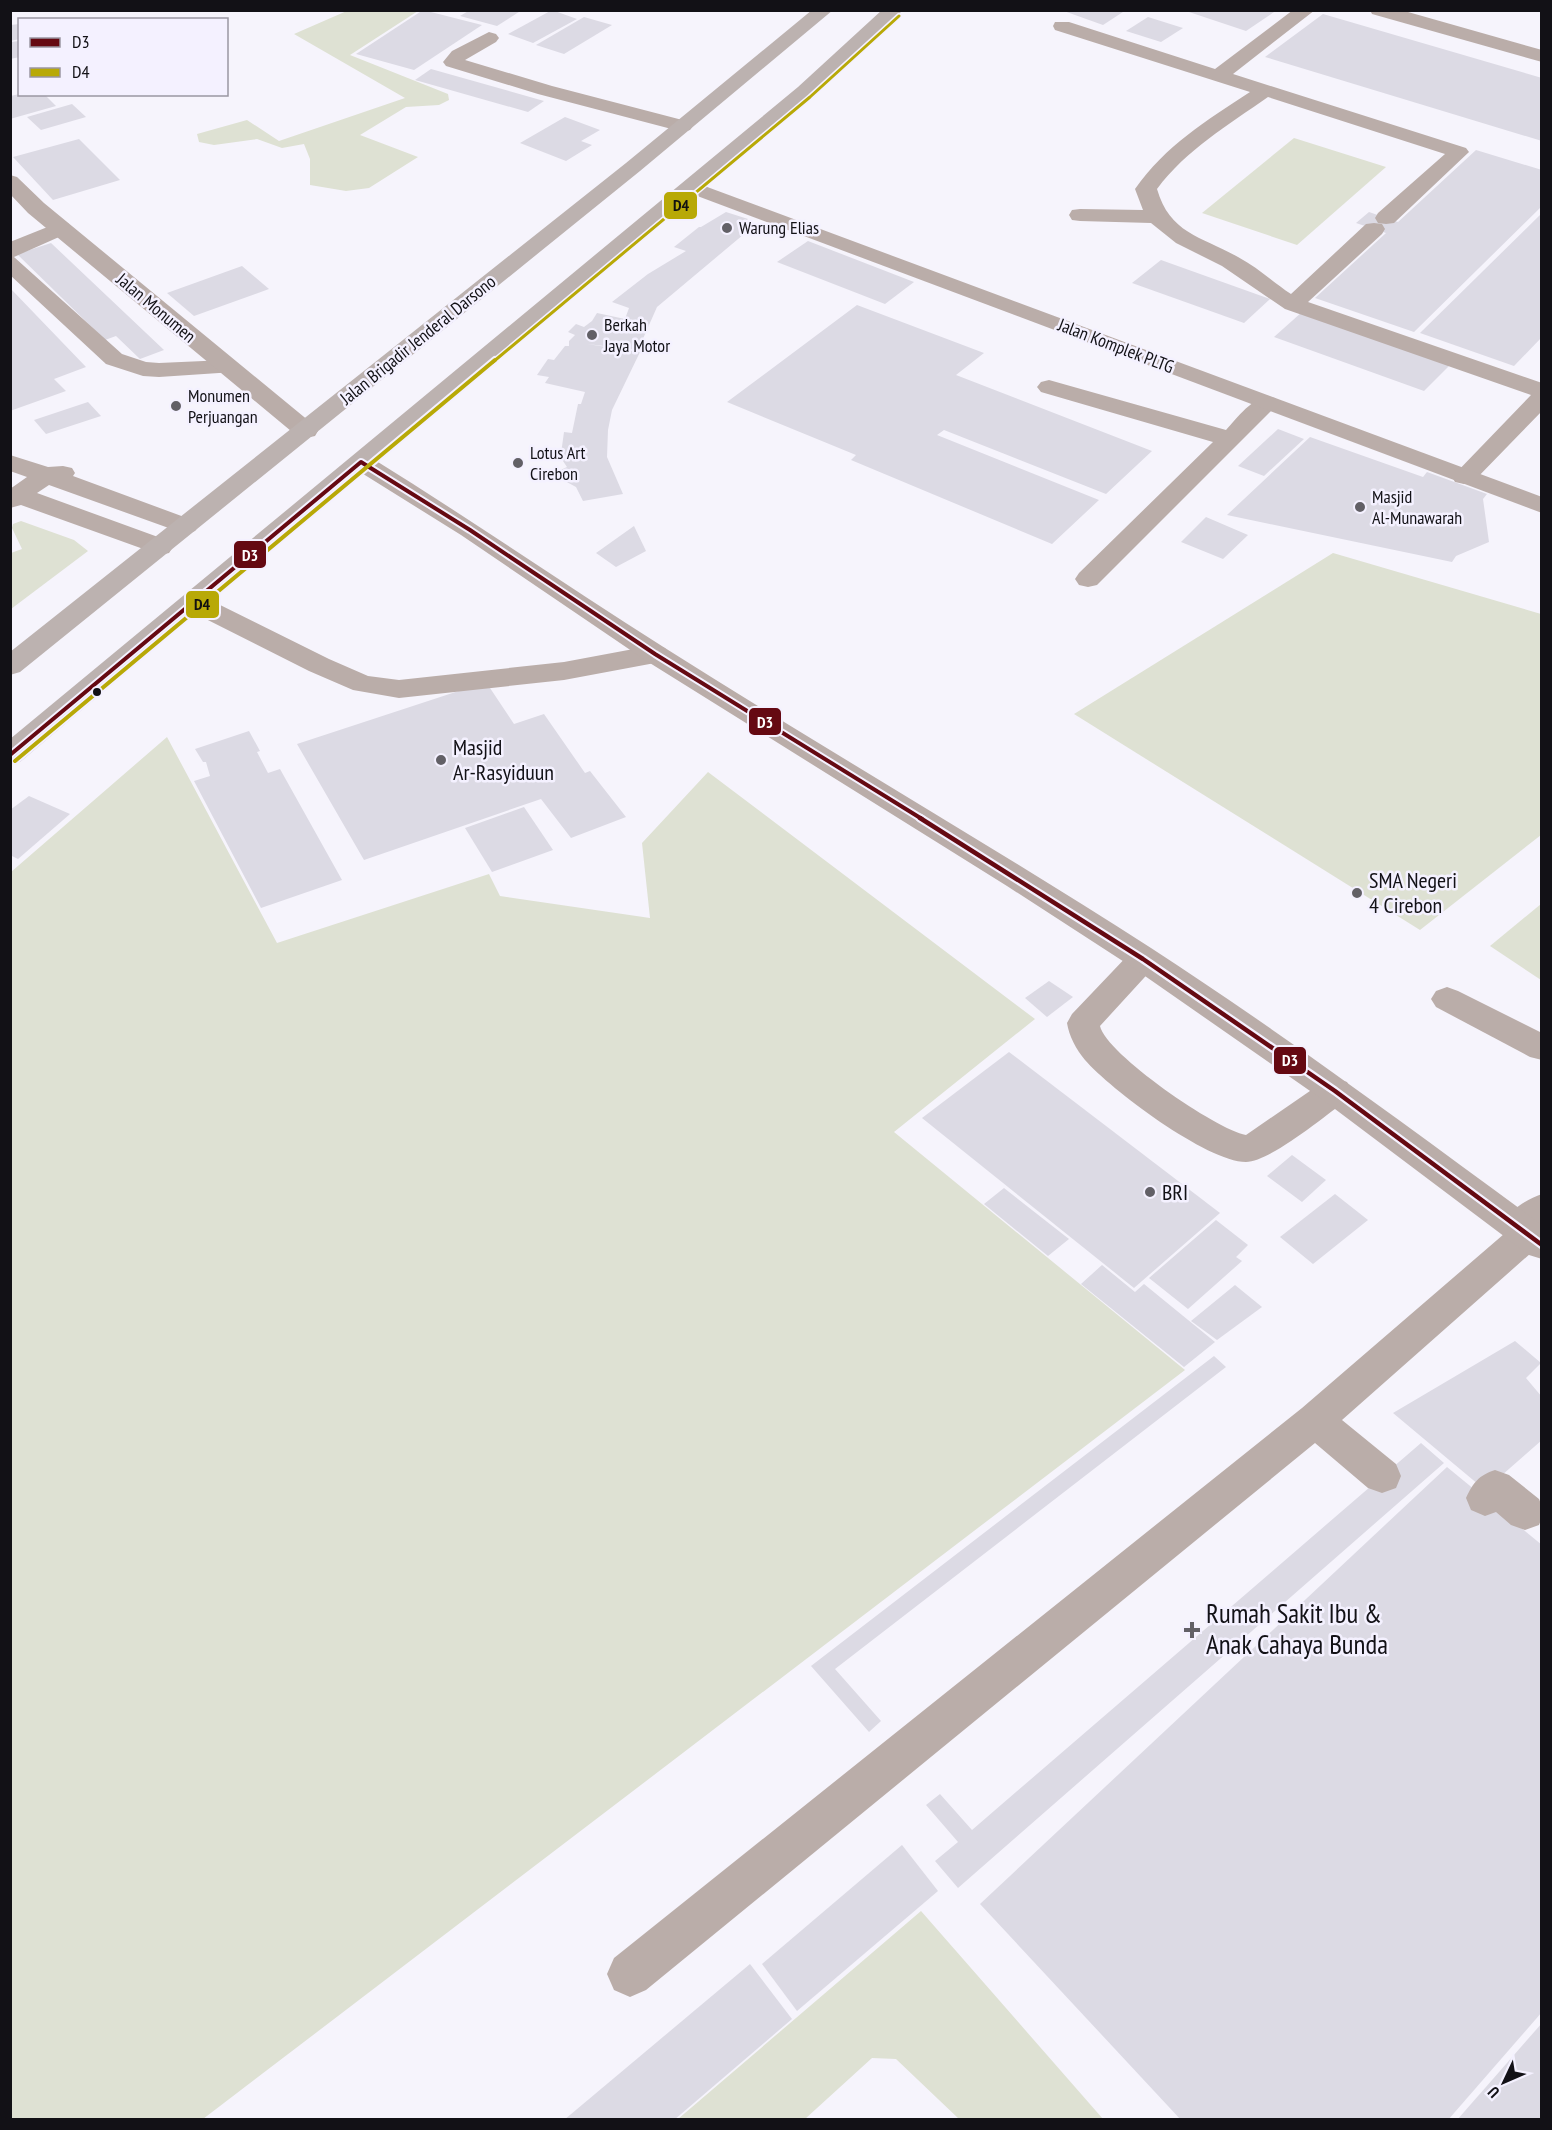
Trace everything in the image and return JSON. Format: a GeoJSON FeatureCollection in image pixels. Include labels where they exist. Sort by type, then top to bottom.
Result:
{"type":"FeatureCollection","features":[{"type":"Feature","properties":{"kind":"highway","name":"Jalan Brigadir Jenderal Darsono"},"geometry":{"type":"LineString","coordinates":[[10,755],[361,462],[662,177],[683,126],[824,10]]}},
{"type":"Feature","properties":{"kind":"highway","name":"Jalan Brigadir Jenderal Darsono"},"geometry":{"type":"LineString","coordinates":[[10,666],[306,431],[662,177],[805,91],[894,10]]}},
{"type":"Feature","properties":{"kind":"street"},"geometry":{"type":"LineString","coordinates":[[1218,76],[1306,10]]}},
{"type":"Feature","properties":{"kind":"street"},"geometry":{"type":"LineString","coordinates":[[1379,10],[1542,56]]}},
{"type":"Feature","properties":{"kind":"street"},"geometry":{"type":"LineString","coordinates":[[1062,26],[1460,152],[1293,304]]}},
{"type":"Feature","properties":{"kind":"street"},"geometry":{"type":"LineString","coordinates":[[489,38],[459,55],[453,62],[545,90],[683,126]]}},
{"type":"Feature","properties":{"kind":"street"},"geometry":{"type":"LineString","coordinates":[[1265,90],[1184,148],[1155,176],[1146,189],[1148,203],[1155,217],[1172,233],[1209,249],[1244,269],[1276,295],[1293,304],[1542,391]]}},
{"type":"Feature","properties":{"kind":"street","name":"Jalan Komplek PLTG"},"geometry":{"type":"LineString","coordinates":[[662,177],[1542,506]]}},
{"type":"Feature","properties":{"kind":"street","name":"Jalan Monumen"},"geometry":{"type":"LineString","coordinates":[[10,181],[36,208],[306,431]]}},
{"type":"Feature","properties":{"kind":"street"},"geometry":{"type":"LineString","coordinates":[[1080,215],[1155,217]]}},
{"type":"Feature","properties":{"kind":"street"},"geometry":{"type":"LineString","coordinates":[[10,252],[20,245],[60,228]]}},
{"type":"Feature","properties":{"kind":"street"},"geometry":{"type":"LineString","coordinates":[[10,263],[114,359],[143,369],[226,367]]}},
{"type":"Feature","properties":{"kind":"street"},"geometry":{"type":"LineString","coordinates":[[1049,387],[1230,439]]}},
{"type":"Feature","properties":{"kind":"street"},"geometry":{"type":"LineString","coordinates":[[1464,477],[1542,397]]}},
{"type":"Feature","properties":{"kind":"street"},"geometry":{"type":"LineString","coordinates":[[1088,579],[1268,403]]}},
{"type":"Feature","properties":{"kind":"street"},"geometry":{"type":"LineString","coordinates":[[10,462],[46,475],[78,472],[125,489],[145,511],[186,526]]}},
{"type":"Feature","properties":{"kind":"street"},"geometry":{"type":"LineString","coordinates":[[361,462],[470,530],[655,654],[1018,878],[1143,959],[1532,1229],[1315,1420],[630,1974]]}},
{"type":"Feature","properties":{"kind":"street"},"geometry":{"type":"LineString","coordinates":[[15,498],[46,475]]}},
{"type":"Feature","properties":{"kind":"street"},"geometry":{"type":"LineString","coordinates":[[15,498],[160,547]]}},
{"type":"Feature","properties":{"kind":"street"},"geometry":{"type":"LineString","coordinates":[[193,602],[363,684],[399,689],[564,671],[655,654]]}},
{"type":"Feature","properties":{"kind":"street"},"geometry":{"type":"LineString","coordinates":[[1143,959],[1083,1023],[1084,1032],[1099,1054],[1112,1066],[1204,1132],[1221,1142],[1248,1149],[1260,1144],[1335,1091]]}},
{"type":"Feature","properties":{"kind":"street"},"geometry":{"type":"LineString","coordinates":[[1447,999],[1542,1048]]}},
{"type":"Feature","properties":{"kind":"street"},"geometry":{"type":"LineString","coordinates":[[1315,1420],[1382,1476]]}},
{"type":"Feature","properties":{"kind":"street"},"geometry":{"type":"LineString","coordinates":[[1485,1498],[1495,1487],[1536,1512]]}},
{"type":"Feature","properties":{"kind":"shaded area"},"geometry":{"type":"Polygon","coordinates":[[[349,10],[418,11],[350,55],[448,94],[449,100],[439,105],[406,107],[360,135],[418,157],[369,188],[346,191],[310,185],[310,159],[304,144],[282,148],[257,139],[214,145],[199,142],[197,134],[247,120],[279,141],[405,98],[294,34],[349,10]]]}},
{"type":"Feature","properties":{"kind":"shaded area"},"geometry":{"type":"Polygon","coordinates":[[[1294,138],[1386,167],[1297,245],[1202,213],[1294,138]]]}},
{"type":"Feature","properties":{"kind":"shaded area"},"geometry":{"type":"Polygon","coordinates":[[[21,521],[74,540],[88,551],[11,609],[11,553],[22,549],[12,528],[13,524],[21,521]]]}},
{"type":"Feature","properties":{"kind":"shaded area"},"geometry":{"type":"Polygon","coordinates":[[[1333,553],[1541,614],[1541,835],[1420,930],[1074,714],[1333,553]]]}},
{"type":"Feature","properties":{"kind":"shaded area"},"geometry":{"type":"Polygon","coordinates":[[[167,737],[277,943],[489,874],[500,896],[650,918],[642,843],[708,772],[1035,1019],[894,1132],[1185,1370],[203,2119],[11,2119],[11,872],[167,737]]]}},
{"type":"Feature","properties":{"kind":"shaded area"},"geometry":{"type":"Polygon","coordinates":[[[1541,904],[1541,980],[1490,946],[1541,904]]]}},
{"type":"Feature","properties":{"kind":"shaded area"},"geometry":{"type":"Polygon","coordinates":[[[921,1911],[1103,2119],[959,2119],[896,2059],[872,2058],[805,2119],[678,2119],[921,1911]]]}},
{"type":"Feature","properties":{"kind":"building"},"geometry":{"type":"Polygon","coordinates":[[[423,10],[482,25],[414,70],[356,54],[423,10]]]}},
{"type":"Feature","properties":{"kind":"building"},"geometry":{"type":"Polygon","coordinates":[[[470,10],[522,10],[497,26],[460,16],[470,10]]]}},
{"type":"Feature","properties":{"kind":"building"},"geometry":{"type":"Polygon","coordinates":[[[552,10],[577,19],[533,43],[508,34],[552,10]]]}},
{"type":"Feature","properties":{"kind":"building"},"geometry":{"type":"Polygon","coordinates":[[[1061,10],[1126,10],[1103,25],[1061,10]]]}},
{"type":"Feature","properties":{"kind":"building"},"geometry":{"type":"Polygon","coordinates":[[[1183,10],[1277,10],[1246,31],[1183,10]]]}},
{"type":"Feature","properties":{"kind":"building"},"geometry":{"type":"Polygon","coordinates":[[[1323,14],[1542,78],[1542,141],[1265,57],[1323,14]]]}},
{"type":"Feature","properties":{"kind":"building"},"geometry":{"type":"Polygon","coordinates":[[[584,17],[612,25],[564,54],[536,45],[584,17]]]}},
{"type":"Feature","properties":{"kind":"building"},"geometry":{"type":"Polygon","coordinates":[[[1148,17],[1183,28],[1161,42],[1126,31],[1148,17]]]}},
{"type":"Feature","properties":{"kind":"building"},"geometry":{"type":"Polygon","coordinates":[[[18,24],[18,39],[10,41],[10,25],[18,24]]]}},
{"type":"Feature","properties":{"kind":"building"},"geometry":{"type":"Polygon","coordinates":[[[18,41],[18,57],[10,59],[10,42],[18,41]]]}},
{"type":"Feature","properties":{"kind":"building"},"geometry":{"type":"Polygon","coordinates":[[[431,69],[544,101],[528,112],[415,80],[431,69]]]}},
{"type":"Feature","properties":{"kind":"building"},"geometry":{"type":"Polygon","coordinates":[[[10,96],[46,96],[56,106],[10,119],[10,96]]]}},
{"type":"Feature","properties":{"kind":"building"},"geometry":{"type":"Polygon","coordinates":[[[72,104],[86,117],[41,130],[27,117],[72,104]]]}},
{"type":"Feature","properties":{"kind":"building"},"geometry":{"type":"Polygon","coordinates":[[[565,117],[600,130],[581,141],[592,145],[566,161],[520,143],[565,117]]]}},
{"type":"Feature","properties":{"kind":"building"},"geometry":{"type":"Polygon","coordinates":[[[79,139],[120,180],[53,200],[13,157],[79,139]]]}},
{"type":"Feature","properties":{"kind":"building"},"geometry":{"type":"Polygon","coordinates":[[[1476,150],[1542,170],[1542,206],[1414,332],[1315,298],[1386,233],[1356,223],[1369,212],[1398,222],[1476,150]]]}},
{"type":"Feature","properties":{"kind":"building"},"geometry":{"type":"Polygon","coordinates":[[[726,212],[748,219],[741,225],[750,229],[657,307],[638,350],[587,344],[640,352],[612,410],[608,430],[607,457],[623,494],[583,501],[576,487],[552,474],[567,467],[563,461],[560,461],[564,432],[572,433],[578,404],[581,404],[585,392],[545,383],[549,377],[537,375],[548,359],[554,360],[565,346],[569,346],[569,341],[575,335],[568,332],[576,324],[584,327],[597,313],[625,319],[629,308],[612,302],[648,274],[686,251],[674,247],[699,227],[726,212]]]}},
{"type":"Feature","properties":{"kind":"building"},"geometry":{"type":"Polygon","coordinates":[[[1542,213],[1542,337],[1514,366],[1420,333],[1542,213]]]}},
{"type":"Feature","properties":{"kind":"building"},"geometry":{"type":"Polygon","coordinates":[[[808,241],[914,282],[885,304],[777,262],[808,241]]]}},
{"type":"Feature","properties":{"kind":"building"},"geometry":{"type":"Polygon","coordinates":[[[51,243],[164,350],[140,359],[116,336],[105,340],[17,254],[51,243]]]}},
{"type":"Feature","properties":{"kind":"building"},"geometry":{"type":"Polygon","coordinates":[[[1161,260],[1270,299],[1244,323],[1132,283],[1161,260]]]}},
{"type":"Feature","properties":{"kind":"building"},"geometry":{"type":"Polygon","coordinates":[[[242,266],[269,289],[194,316],[167,293],[242,266]]]}},
{"type":"Feature","properties":{"kind":"building"},"geometry":{"type":"Polygon","coordinates":[[[10,288],[86,367],[54,379],[66,391],[10,411],[10,288]]]}},
{"type":"Feature","properties":{"kind":"building"},"geometry":{"type":"Polygon","coordinates":[[[857,305],[984,353],[956,375],[1152,451],[1106,494],[944,430],[937,435],[1099,500],[1052,544],[851,460],[856,455],[727,402],[857,305]]]}},
{"type":"Feature","properties":{"kind":"building"},"geometry":{"type":"Polygon","coordinates":[[[1302,312],[1451,364],[1424,391],[1274,337],[1302,312]]]}},
{"type":"Feature","properties":{"kind":"building"},"geometry":{"type":"Polygon","coordinates":[[[88,402],[101,416],[46,434],[34,420],[88,402]]]}},
{"type":"Feature","properties":{"kind":"building"},"geometry":{"type":"Polygon","coordinates":[[[1278,429],[1304,439],[1264,476],[1238,466],[1278,429]]]}},
{"type":"Feature","properties":{"kind":"building","name":"Masjid Al-Munawarah"},"geometry":{"type":"Polygon","coordinates":[[[1310,437],[1423,477],[1427,472],[1487,494],[1483,499],[1489,542],[1456,556],[1452,562],[1227,515],[1310,437]]]}},
{"type":"Feature","properties":{"kind":"building"},"geometry":{"type":"Polygon","coordinates":[[[1206,517],[1248,535],[1223,559],[1181,542],[1206,517]]]}},
{"type":"Feature","properties":{"kind":"building"},"geometry":{"type":"Polygon","coordinates":[[[634,526],[646,551],[616,567],[596,553],[634,526]]]}},
{"type":"Feature","properties":{"kind":"building","name":"Masjid Ar-Rasyiduun"},"geometry":{"type":"Polygon","coordinates":[[[486,682],[514,724],[544,714],[585,773],[590,771],[626,817],[571,838],[541,799],[364,860],[297,744],[486,682]]]}},
{"type":"Feature","properties":{"kind":"building"},"geometry":{"type":"Polygon","coordinates":[[[249,731],[268,773],[280,769],[342,880],[261,908],[194,781],[210,776],[206,762],[203,762],[195,749],[249,731]]]}},
{"type":"Feature","properties":{"kind":"building"},"geometry":{"type":"Polygon","coordinates":[[[29,796],[70,814],[18,859],[10,855],[10,810],[29,796]]]}},
{"type":"Feature","properties":{"kind":"building"},"geometry":{"type":"Polygon","coordinates":[[[524,807],[553,850],[492,872],[465,828],[524,807]]]}},
{"type":"Feature","properties":{"kind":"building"},"geometry":{"type":"Polygon","coordinates":[[[1049,981],[1073,997],[1047,1017],[1025,998],[1049,981]]]}},
{"type":"Feature","properties":{"kind":"building"},"geometry":{"type":"Polygon","coordinates":[[[1009,1052],[1220,1213],[1134,1288],[922,1118],[1009,1052]]]}},
{"type":"Feature","properties":{"kind":"building"},"geometry":{"type":"Polygon","coordinates":[[[1292,1155],[1326,1180],[1302,1202],[1267,1176],[1292,1155]]]}},
{"type":"Feature","properties":{"kind":"building"},"geometry":{"type":"Polygon","coordinates":[[[1004,1188],[1069,1239],[1048,1256],[984,1204],[1004,1188]]]}},
{"type":"Feature","properties":{"kind":"building"},"geometry":{"type":"Polygon","coordinates":[[[1335,1194],[1368,1220],[1313,1264],[1280,1237],[1335,1194]]]}},
{"type":"Feature","properties":{"kind":"building"},"geometry":{"type":"Polygon","coordinates":[[[1216,1220],[1248,1245],[1236,1257],[1242,1261],[1188,1309],[1149,1278],[1216,1220]]]}},
{"type":"Feature","properties":{"kind":"building"},"geometry":{"type":"Polygon","coordinates":[[[1102,1265],[1135,1292],[1144,1284],[1215,1342],[1184,1367],[1081,1284],[1102,1265]]]}},
{"type":"Feature","properties":{"kind":"building"},"geometry":{"type":"Polygon","coordinates":[[[1235,1285],[1262,1307],[1217,1340],[1191,1321],[1235,1285]]]}},
{"type":"Feature","properties":{"kind":"building"},"geometry":{"type":"Polygon","coordinates":[[[1515,1341],[1541,1363],[1526,1378],[1542,1397],[1542,1440],[1485,1490],[1393,1413],[1515,1341]]]}},
{"type":"Feature","properties":{"kind":"building"},"geometry":{"type":"Polygon","coordinates":[[[1214,1356],[1226,1367],[835,1669],[881,1721],[869,1732],[811,1666],[1214,1356]]]}},
{"type":"Feature","properties":{"kind":"building"},"geometry":{"type":"Polygon","coordinates":[[[1421,1443],[1444,1463],[958,1888],[935,1861],[958,1842],[926,1805],[940,1794],[972,1830],[1421,1443]]]}},
{"type":"Feature","properties":{"kind":"building"},"geometry":{"type":"Polygon","coordinates":[[[1447,1467],[1542,1545],[1542,2012],[1448,2120],[1181,2120],[980,1904],[1447,1467]]]}},
{"type":"Feature","properties":{"kind":"building"},"geometry":{"type":"Polygon","coordinates":[[[902,1845],[938,1891],[797,2011],[762,1964],[902,1845]]]}},
{"type":"Feature","properties":{"kind":"building"},"geometry":{"type":"Polygon","coordinates":[[[750,1964],[792,2019],[674,2120],[564,2120],[750,1964]]]}},
{"type":"Feature","properties":{"kind":"building"},"geometry":{"type":"Polygon","coordinates":[[[1542,2023],[1542,2120],[1457,2120],[1542,2023]]]}},
{"type":"Feature","properties":{"kind":"transit line","name":"D4"},"geometry":{"type":"LineString","coordinates":[[15,761],[810,97],[899,16]]}},
{"type":"Feature","properties":{"kind":"transit line","name":"D3"},"geometry":{"type":"LineString","coordinates":[[10,755],[361,462],[470,530],[655,654],[1018,878],[1143,959],[1335,1091],[1542,1245]]}},
{"type":"Feature","properties":{"kind":"place","name":"Warung Elias"},"geometry":{"type":"Point","coordinates":[727,228]}},
{"type":"Feature","properties":{"kind":"place","name":"Berkah Jaya Motor"},"geometry":{"type":"Point","coordinates":[592,335]}},
{"type":"Feature","properties":{"kind":"place","name":"Monumen Perjuangan"},"geometry":{"type":"Point","coordinates":[176,406]}},
{"type":"Feature","properties":{"kind":"place","name":"Lotus Art Cirebon"},"geometry":{"type":"Point","coordinates":[518,463]}},
{"type":"Feature","properties":{"kind":"place","name":"Masjid Al-Munawarah"},"geometry":{"type":"Point","coordinates":[1360,507]}},
{"type":"Feature","properties":{"kind":"place","name":"Masjid Ar-Rasyiduun"},"geometry":{"type":"Point","coordinates":[441,760]}},
{"type":"Feature","properties":{"kind":"place","name":"SMA Negeri 4 Cirebon"},"geometry":{"type":"Point","coordinates":[1357,893]}},
{"type":"Feature","properties":{"kind":"place","name":"BRI"},"geometry":{"type":"Point","coordinates":[1150,1192]}},
{"type":"Feature","properties":{"kind":"place","name":"Rumah Sakit Ibu & Anak Cahaya Bunda"},"geometry":{"type":"Point","coordinates":[1192,1630]}}]}
